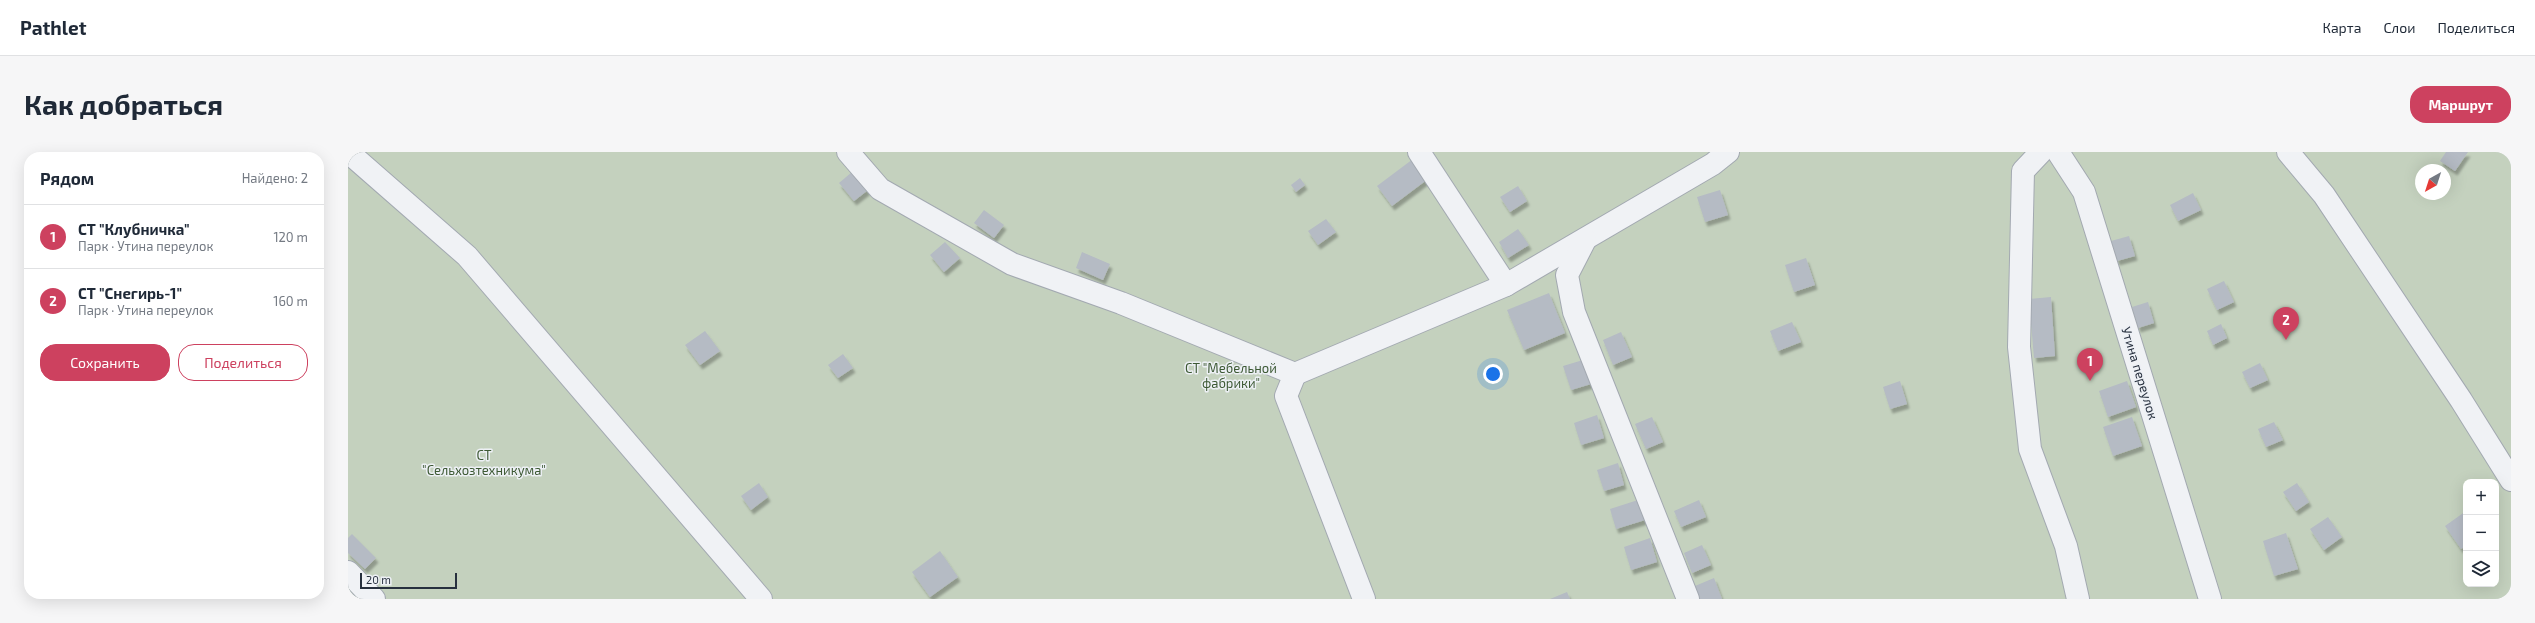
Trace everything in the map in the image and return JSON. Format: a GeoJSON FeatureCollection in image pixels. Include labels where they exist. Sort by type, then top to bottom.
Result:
{"type":"FeatureCollection","features":[{"type":"Feature","properties":{"kind":"street"},"geometry":{"type":"LineString","coordinates":[[348,152],[467,256],[761,599]]}},
{"type":"Feature","properties":{"kind":"street"},"geometry":{"type":"LineString","coordinates":[[848,152],[880,190],[1012,264],[1120,303],[1295,374]]}},
{"type":"Feature","properties":{"kind":"street"},"geometry":{"type":"LineString","coordinates":[[1419,152],[1506,285]]}},
{"type":"Feature","properties":{"kind":"street"},"geometry":{"type":"LineString","coordinates":[[2041,152],[2023,171],[2019,347],[2030,449],[2066,546],[2078,599]]}},
{"type":"Feature","properties":{"kind":"street","name":"Утина переулок"},"geometry":{"type":"LineString","coordinates":[[2058,152],[2084,192],[2210,599]]}},
{"type":"Feature","properties":{"kind":"street"},"geometry":{"type":"LineString","coordinates":[[2288,152],[2324,195],[2461,400],[2511,480]]}},
{"type":"Feature","properties":{"kind":"street"},"geometry":{"type":"LineString","coordinates":[[1364,599],[1286,396],[1295,374],[1506,285],[1585,240],[1715,156]]}},
{"type":"Feature","properties":{"kind":"street"},"geometry":{"type":"LineString","coordinates":[[1585,240],[1568,275],[1574,312],[1688,599]]}},
{"type":"Feature","properties":{"kind":"street"},"geometry":{"type":"LineString","coordinates":[[348,572],[374,599]]}},
{"type":"Feature","properties":{"kind":"green space","name":"СТ \"Мебельной фабрики\""},"geometry":{"type":"Polygon","coordinates":[[[348,152],[2511,152],[2511,599],[348,599],[348,152]]]}},
{"type":"Feature","properties":{"kind":"building"},"geometry":{"type":"Polygon","coordinates":[[[2446,152],[2468,152],[2455,171],[2451,168],[2451,164],[2444,164],[2440,161],[2446,152]]]}},
{"type":"Feature","properties":{"kind":"building"},"geometry":{"type":"Polygon","coordinates":[[[1413,159],[1428,179],[1392,206],[1377,186],[1413,159]]]}},
{"type":"Feature","properties":{"kind":"building"},"geometry":{"type":"Polygon","coordinates":[[[852,172],[868,190],[854,201],[839,183],[852,172]]]}},
{"type":"Feature","properties":{"kind":"building"},"geometry":{"type":"Polygon","coordinates":[[[1300,178],[1305,185],[1296,192],[1291,185],[1300,178]]]}},
{"type":"Feature","properties":{"kind":"building"},"geometry":{"type":"Polygon","coordinates":[[[1518,186],[1527,201],[1510,212],[1500,197],[1518,186]]]}},
{"type":"Feature","properties":{"kind":"building"},"geometry":{"type":"Polygon","coordinates":[[[1720,190],[1728,215],[1705,222],[1697,197],[1720,190]]]}},
{"type":"Feature","properties":{"kind":"building"},"geometry":{"type":"Polygon","coordinates":[[[2193,193],[2201,210],[2178,221],[2170,205],[2193,193]]]}},
{"type":"Feature","properties":{"kind":"building"},"geometry":{"type":"Polygon","coordinates":[[[984,210],[1004,225],[994,238],[974,223],[984,210]]]}},
{"type":"Feature","properties":{"kind":"building"},"geometry":{"type":"Polygon","coordinates":[[[1326,219],[1336,232],[1318,245],[1308,231],[1326,219]]]}},
{"type":"Feature","properties":{"kind":"building"},"geometry":{"type":"Polygon","coordinates":[[[1518,229],[1529,245],[1508,258],[1499,242],[1518,229]]]}},
{"type":"Feature","properties":{"kind":"building"},"geometry":{"type":"Polygon","coordinates":[[[2129,236],[2135,256],[2117,261],[2111,241],[2129,236]]]}},
{"type":"Feature","properties":{"kind":"building"},"geometry":{"type":"Polygon","coordinates":[[[945,242],[960,258],[944,272],[930,255],[945,242]]]}},
{"type":"Feature","properties":{"kind":"building"},"geometry":{"type":"Polygon","coordinates":[[[1082,252],[1110,264],[1103,280],[1076,268],[1082,252]]]}},
{"type":"Feature","properties":{"kind":"building"},"geometry":{"type":"Polygon","coordinates":[[[1806,258],[1815,285],[1794,292],[1785,265],[1806,258]]]}},
{"type":"Feature","properties":{"kind":"building"},"geometry":{"type":"Polygon","coordinates":[[[2224,281],[2234,302],[2217,310],[2207,289],[2224,281]]]}},
{"type":"Feature","properties":{"kind":"building"},"geometry":{"type":"Polygon","coordinates":[[[1549,293],[1565,333],[1524,350],[1507,310],[1549,293]]]}},
{"type":"Feature","properties":{"kind":"building"},"geometry":{"type":"Polygon","coordinates":[[[2051,297],[2055,356],[2034,358],[2029,299],[2051,297]]]}},
{"type":"Feature","properties":{"kind":"building"},"geometry":{"type":"Polygon","coordinates":[[[2148,302],[2154,323],[2138,328],[2132,307],[2148,302]]]}},
{"type":"Feature","properties":{"kind":"building"},"geometry":{"type":"Polygon","coordinates":[[[1792,322],[1801,342],[1778,351],[1770,331],[1792,322]]]}},
{"type":"Feature","properties":{"kind":"building"},"geometry":{"type":"Polygon","coordinates":[[[2221,324],[2227,338],[2213,345],[2207,331],[2221,324]]]}},
{"type":"Feature","properties":{"kind":"building"},"geometry":{"type":"Polygon","coordinates":[[[705,331],[720,351],[700,365],[685,345],[705,331]]]}},
{"type":"Feature","properties":{"kind":"building"},"geometry":{"type":"Polygon","coordinates":[[[1621,332],[1632,357],[1613,365],[1603,340],[1621,332]]]}},
{"type":"Feature","properties":{"kind":"building"},"geometry":{"type":"Polygon","coordinates":[[[843,354],[853,368],[838,378],[828,365],[843,354]]]}},
{"type":"Feature","properties":{"kind":"building"},"geometry":{"type":"Polygon","coordinates":[[[1583,360],[1591,384],[1571,390],[1563,366],[1583,360]]]}},
{"type":"Feature","properties":{"kind":"building"},"geometry":{"type":"Polygon","coordinates":[[[2260,363],[2268,380],[2250,388],[2242,372],[2260,363]]]}},
{"type":"Feature","properties":{"kind":"building"},"geometry":{"type":"Polygon","coordinates":[[[1900,381],[1907,404],[1890,409],[1883,387],[1900,381]]]}},
{"type":"Feature","properties":{"kind":"building"},"geometry":{"type":"Polygon","coordinates":[[[2127,381],[2136,407],[2108,417],[2099,391],[2127,381]]]}},
{"type":"Feature","properties":{"kind":"building"},"geometry":{"type":"Polygon","coordinates":[[[1597,415],[1604,438],[1581,445],[1574,423],[1597,415]]]}},
{"type":"Feature","properties":{"kind":"building"},"geometry":{"type":"Polygon","coordinates":[[[1652,417],[1663,442],[1646,449],[1635,424],[1652,417]]]}},
{"type":"Feature","properties":{"kind":"building"},"geometry":{"type":"Polygon","coordinates":[[[2132,417],[2142,446],[2113,456],[2103,427],[2132,417]]]}},
{"type":"Feature","properties":{"kind":"building"},"geometry":{"type":"Polygon","coordinates":[[[2274,422],[2283,440],[2266,447],[2258,429],[2274,422]]]}},
{"type":"Feature","properties":{"kind":"building"},"geometry":{"type":"Polygon","coordinates":[[[1618,463],[1624,485],[1604,491],[1597,470],[1618,463]]]}},
{"type":"Feature","properties":{"kind":"building"},"geometry":{"type":"Polygon","coordinates":[[[759,483],[768,497],[751,510],[741,496],[759,483]]]}},
{"type":"Feature","properties":{"kind":"building"},"geometry":{"type":"Polygon","coordinates":[[[2297,483],[2309,502],[2296,511],[2283,492],[2297,483]]]}},
{"type":"Feature","properties":{"kind":"building"},"geometry":{"type":"Polygon","coordinates":[[[1638,500],[1645,520],[1616,529],[1610,509],[1638,500]]]}},
{"type":"Feature","properties":{"kind":"building"},"geometry":{"type":"Polygon","coordinates":[[[1699,500],[1706,517],[1681,527],[1674,511],[1699,500]]]}},
{"type":"Feature","properties":{"kind":"building"},"geometry":{"type":"Polygon","coordinates":[[[2463,513],[2463,548],[2461,549],[2445,526],[2463,513]]]}},
{"type":"Feature","properties":{"kind":"building"},"geometry":{"type":"Polygon","coordinates":[[[2328,517],[2342,537],[2324,550],[2310,529],[2328,517]]]}},
{"type":"Feature","properties":{"kind":"building"},"geometry":{"type":"Polygon","coordinates":[[[2286,533],[2298,569],[2274,576],[2263,541],[2286,533]]]}},
{"type":"Feature","properties":{"kind":"building"},"geometry":{"type":"Polygon","coordinates":[[[352,534],[376,558],[365,569],[348,553],[348,538],[352,534]]]}},
{"type":"Feature","properties":{"kind":"building"},"geometry":{"type":"Polygon","coordinates":[[[1650,538],[1657,562],[1631,570],[1624,547],[1650,538]]]}},
{"type":"Feature","properties":{"kind":"building"},"geometry":{"type":"Polygon","coordinates":[[[1702,545],[1711,565],[1692,573],[1684,553],[1702,545]]]}},
{"type":"Feature","properties":{"kind":"building"},"geometry":{"type":"Polygon","coordinates":[[[940,551],[958,577],[930,597],[912,572],[940,551]]]}},
{"type":"Feature","properties":{"kind":"building"},"geometry":{"type":"Polygon","coordinates":[[[1714,578],[1722,599],[1700,599],[1695,586],[1714,578]]]}},
{"type":"Feature","properties":{"kind":"building"},"geometry":{"type":"Polygon","coordinates":[[[1567,592],[1570,599],[1550,599],[1567,592]]]}},
{"type":"Feature","properties":{"kind":"place","name":"СТ \"Снегирь-1\""},"geometry":{"type":"Point","coordinates":[2286,340]}},
{"type":"Feature","properties":{"kind":"place","name":"СТ \"Клубничка\""},"geometry":{"type":"Point","coordinates":[2090,381]}},
{"type":"Feature","properties":{"kind":"park label","name":"СТ \"Сельхозтехникума\""},"geometry":{"type":"Point","coordinates":[484,462]}}]}
